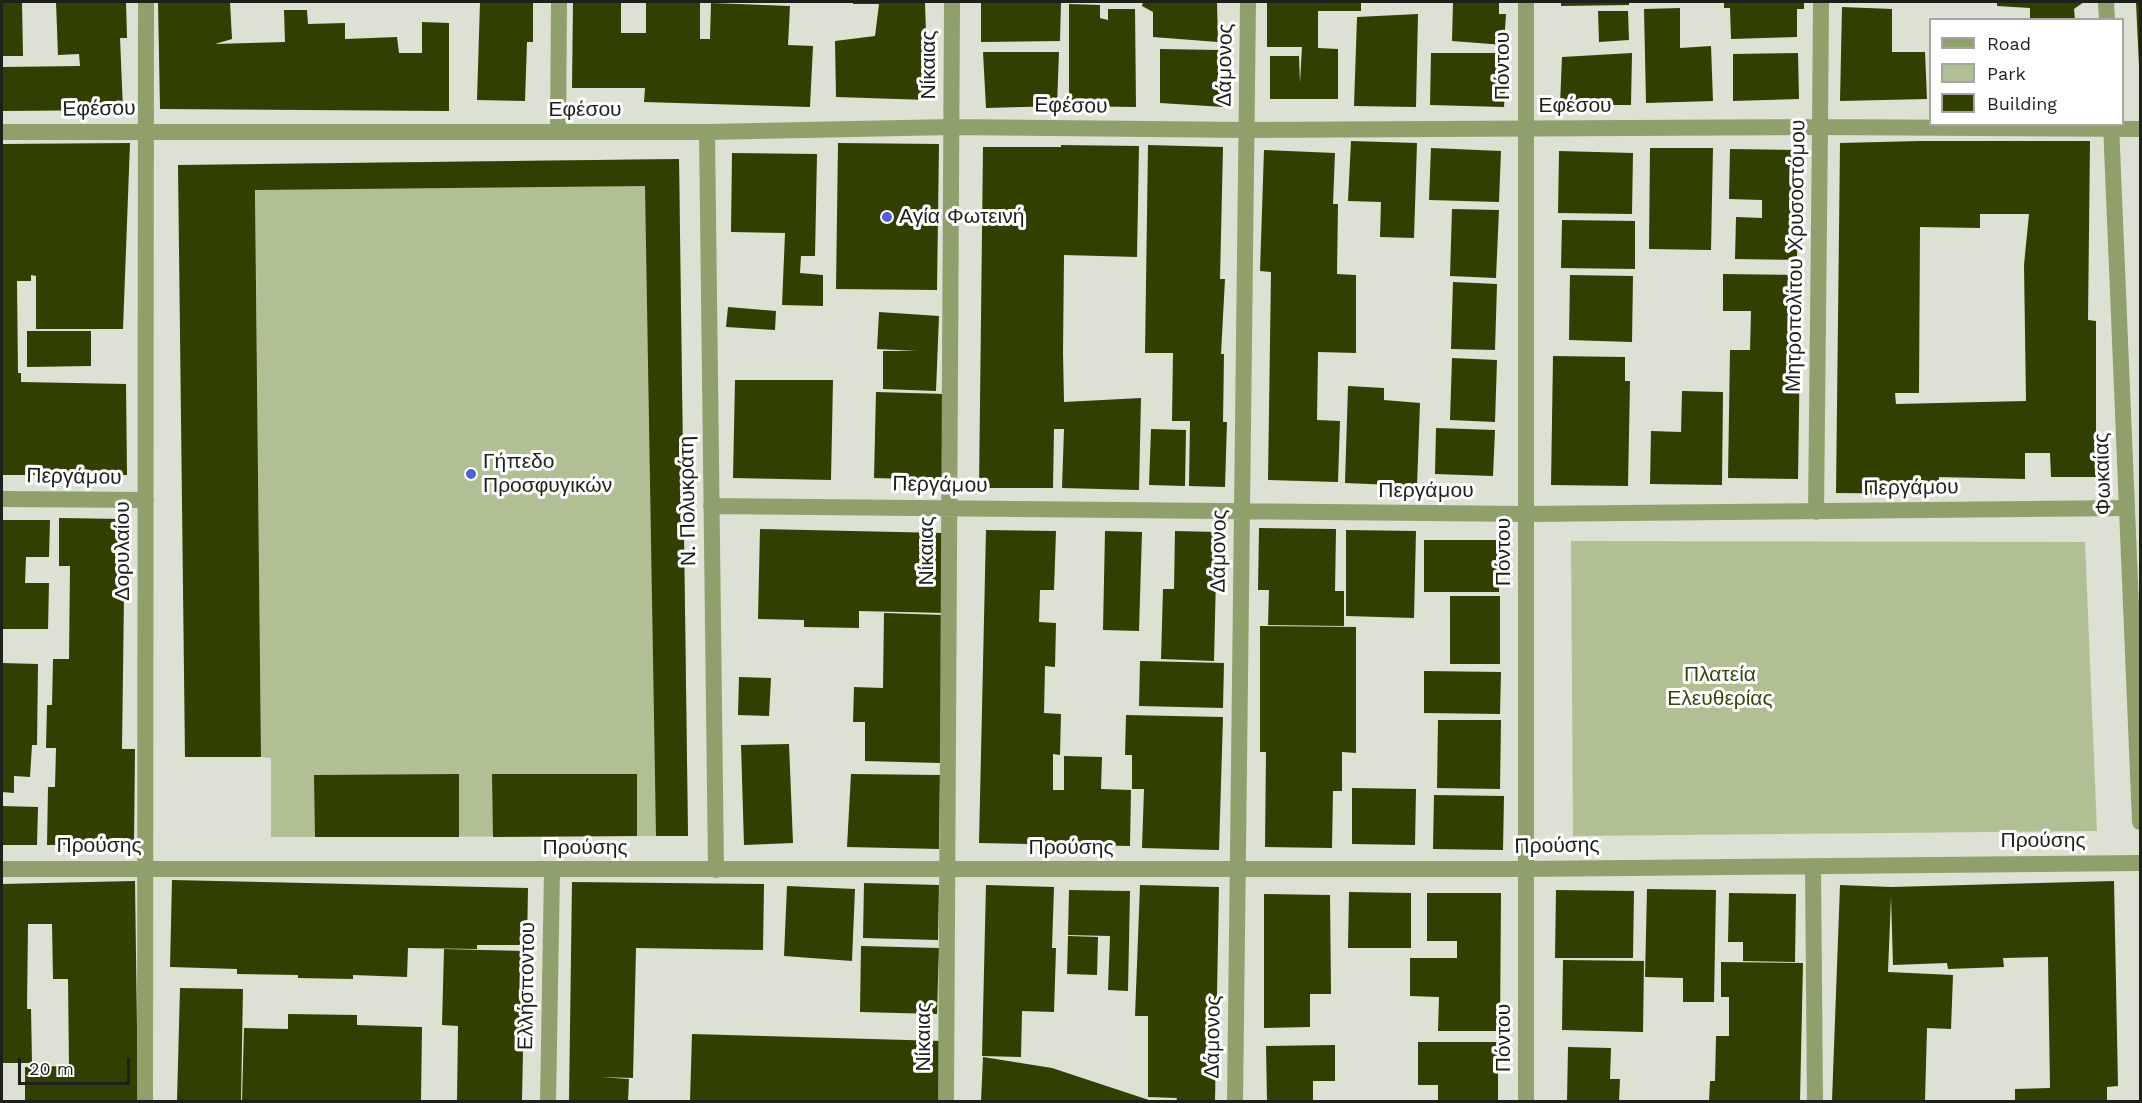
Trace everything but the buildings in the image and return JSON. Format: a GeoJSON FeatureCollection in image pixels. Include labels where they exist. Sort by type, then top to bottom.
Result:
{"type":"FeatureCollection","features":[{"type":"Feature","properties":{"kind":"street","name":"Δορυλαίου"},"geometry":{"type":"LineString","coordinates":[[145,1101],[146,2]]}},
{"type":"Feature","properties":{"kind":"street"},"geometry":{"type":"LineString","coordinates":[[558,132],[559,2]]}},
{"type":"Feature","properties":{"kind":"street","name":"Νίκαιας"},"geometry":{"type":"LineString","coordinates":[[946,1101],[952,2]]}},
{"type":"Feature","properties":{"kind":"street","name":"Δάμονος"},"geometry":{"type":"LineString","coordinates":[[1235,1101],[1248,2]]}},
{"type":"Feature","properties":{"kind":"street","name":"Πόντου"},"geometry":{"type":"LineString","coordinates":[[1526,2],[1526,1101]]}},
{"type":"Feature","properties":{"kind":"street","name":"Μητροπολίτου Χρυσοστόμου"},"geometry":{"type":"LineString","coordinates":[[1816,512],[1821,2]]}},
{"type":"Feature","properties":{"kind":"street"},"geometry":{"type":"LineString","coordinates":[[2106,2],[2107,18]]}},
{"type":"Feature","properties":{"kind":"street","name":"Εφέσου"},"geometry":{"type":"LineString","coordinates":[[2,132],[708,132],[952,127],[1246,130],[1820,127],[2111,127],[2140,129]]}},
{"type":"Feature","properties":{"kind":"street","name":"Φωκαίας"},"geometry":{"type":"LineString","coordinates":[[2111,127],[2134,508],[2140,822]]}},
{"type":"Feature","properties":{"kind":"street","name":"Ν. Πολυκράτη"},"geometry":{"type":"LineString","coordinates":[[708,132],[716,870]]}},
{"type":"Feature","properties":{"kind":"street","name":"Περγάμου"},"geometry":{"type":"LineString","coordinates":[[2,499],[146,500]]}},
{"type":"Feature","properties":{"kind":"street","name":"Περγάμου"},"geometry":{"type":"LineString","coordinates":[[711,506],[1526,514],[2134,508]]}},
{"type":"Feature","properties":{"kind":"street","name":"Προύσης"},"geometry":{"type":"LineString","coordinates":[[2,869],[1237,871],[2140,863]]}},
{"type":"Feature","properties":{"kind":"street"},"geometry":{"type":"LineString","coordinates":[[1813,866],[1815,1101]]}},
{"type":"Feature","properties":{"kind":"street","name":"Ελλήσποντου"},"geometry":{"type":"LineString","coordinates":[[548,1101],[552,870]]}},
{"type":"Feature","properties":{"kind":"green space","name":"Γήπεδο Προσφυγικών"},"geometry":{"type":"Polygon","coordinates":[[[679,159],[688,836],[271,837],[271,758],[261,757],[255,164],[679,159]]]}},
{"type":"Feature","properties":{"kind":"green space","name":"Πλατεία Ελευθερίας"},"geometry":{"type":"Polygon","coordinates":[[[1571,541],[2085,542],[2097,831],[1573,836],[1571,541]]]}},
{"type":"Feature","properties":{"kind":"place","name":"Αγία Φωτεινή"},"geometry":{"type":"Point","coordinates":[887,217]}},
{"type":"Feature","properties":{"kind":"place","name":"Γήπεδο Προσφυγικών"},"geometry":{"type":"Point","coordinates":[471,474]}}]}
